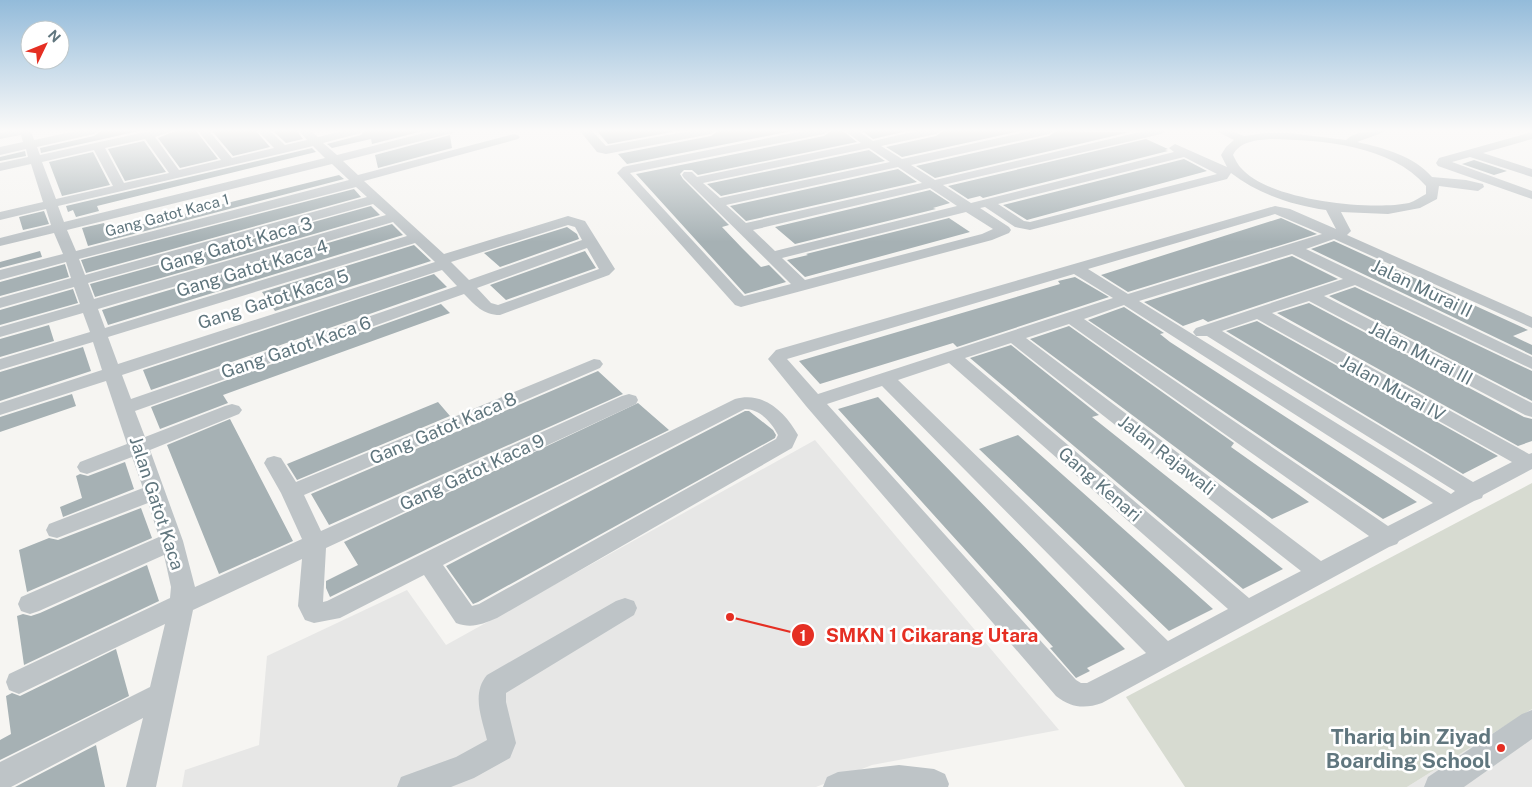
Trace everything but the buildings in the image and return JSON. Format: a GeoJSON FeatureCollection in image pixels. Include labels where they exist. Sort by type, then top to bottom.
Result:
{"type":"FeatureCollection","features":[{"type":"Feature","properties":{"kind":"street"},"geometry":{"type":"LineString","coordinates":[[39,168],[58,228]]}},
{"type":"Feature","properties":{"kind":"street"},"geometry":{"type":"LineString","coordinates":[[110,168],[120,187]]}},
{"type":"Feature","properties":{"kind":"street"},"geometry":{"type":"LineString","coordinates":[[171,168],[176,174]]}},
{"type":"Feature","properties":{"kind":"street"},"geometry":{"type":"LineString","coordinates":[[1,212],[51,204],[204,168]]}},
{"type":"Feature","properties":{"kind":"street"},"geometry":{"type":"LineString","coordinates":[[0,242],[300,168]]}},
{"type":"Feature","properties":{"kind":"street"},"geometry":{"type":"LineString","coordinates":[[344,168],[468,286],[485,306],[500,310],[604,272],[607,266],[591,242]]}},
{"type":"Feature","properties":{"kind":"street","name":"Gang Gatot Kaca 1"},"geometry":{"type":"LineString","coordinates":[[0,275],[402,168]]}},
{"type":"Feature","properties":{"kind":"street"},"geometry":{"type":"LineString","coordinates":[[637,168],[623,173],[736,299],[746,302],[987,237],[1004,230],[908,168]]}},
{"type":"Feature","properties":{"kind":"street"},"geometry":{"type":"LineString","coordinates":[[681,168],[802,286]]}},
{"type":"Feature","properties":{"kind":"street"},"geometry":{"type":"LineString","coordinates":[[694,181],[760,168]]}},
{"type":"Feature","properties":{"kind":"street"},"geometry":{"type":"LineString","coordinates":[[717,203],[884,168]]}},
{"type":"Feature","properties":{"kind":"street"},"geometry":{"type":"LineString","coordinates":[[743,228],[1000,168]]}},
{"type":"Feature","properties":{"kind":"street"},"geometry":{"type":"LineString","coordinates":[[772,256],[1127,168]]}},
{"type":"Feature","properties":{"kind":"street"},"geometry":{"type":"LineString","coordinates":[[1223,168],[1271,191],[1299,200],[1377,211],[1413,207],[1432,196],[1433,186],[1430,181],[1414,168]]}},
{"type":"Feature","properties":{"kind":"street"},"geometry":{"type":"LineString","coordinates":[[1455,168],[1532,195]]}},
{"type":"Feature","properties":{"kind":"street"},"geometry":{"type":"LineString","coordinates":[[1517,168],[1531,172]]}},
{"type":"Feature","properties":{"kind":"street"},"geometry":{"type":"LineString","coordinates":[[987,203],[1020,224],[1030,226],[1223,176],[1229,170]]}},
{"type":"Feature","properties":{"kind":"street"},"geometry":{"type":"LineString","coordinates":[[1430,181],[1466,184],[1532,205]]}},
{"type":"Feature","properties":{"kind":"street"},"geometry":{"type":"LineString","coordinates":[[0,303],[375,198]]}},
{"type":"Feature","properties":{"kind":"street"},"geometry":{"type":"LineString","coordinates":[[813,402],[1128,300],[1293,249],[1344,230],[1331,206]]}},
{"type":"Feature","properties":{"kind":"street"},"geometry":{"type":"LineString","coordinates":[[1530,461],[1389,538],[1092,694],[1075,694],[1066,688],[777,359],[778,357],[1275,210],[1285,212],[1532,323]]}},
{"type":"Feature","properties":{"kind":"street"},"geometry":{"type":"LineString","coordinates":[[953,211],[990,235]]}},
{"type":"Feature","properties":{"kind":"street","name":"Gang Gatot Kaca 3"},"geometry":{"type":"LineString","coordinates":[[88,306],[395,217]]}},
{"type":"Feature","properties":{"kind":"street","name":"Gang Gatot Kaca 5"},"geometry":{"type":"LineString","coordinates":[[0,409],[563,221],[571,220],[580,224],[591,242]]}},
{"type":"Feature","properties":{"kind":"street","name":"Jalan Gatot Kaca"},"geometry":{"type":"LineString","coordinates":[[58,228],[71,256],[124,408],[140,446],[172,541],[183,587],[182,604],[141,787]]}},
{"type":"Feature","properties":{"kind":"street","name":"Gang Gatot Kaca 4"},"geometry":{"type":"LineString","coordinates":[[0,365],[417,238]]}},
{"type":"Feature","properties":{"kind":"street","name":"Gang Gatot Kaca 6"},"geometry":{"type":"LineString","coordinates":[[124,408],[591,242]]}},
{"type":"Feature","properties":{"kind":"street","name":"Jalan Murai II"},"geometry":{"type":"LineString","coordinates":[[1293,249],[1532,364]]}},
{"type":"Feature","properties":{"kind":"street"},"geometry":{"type":"LineString","coordinates":[[1077,269],[1451,504]]}},
{"type":"Feature","properties":{"kind":"street"},"geometry":{"type":"LineString","coordinates":[[1187,338],[1357,279]]}},
{"type":"Feature","properties":{"kind":"street","name":"Jalan Murai III"},"geometry":{"type":"LineString","coordinates":[[1310,295],[1532,412]]}},
{"type":"Feature","properties":{"kind":"street"},"geometry":{"type":"LineString","coordinates":[[0,332],[88,306]]}},
{"type":"Feature","properties":{"kind":"street","name":"Jalan Murai IV"},"geometry":{"type":"LineString","coordinates":[[1259,313],[1530,461]]}},
{"type":"Feature","properties":{"kind":"street"},"geometry":{"type":"LineString","coordinates":[[1072,318],[1389,538]]}},
{"type":"Feature","properties":{"kind":"street"},"geometry":{"type":"LineString","coordinates":[[1208,330],[1474,492]]}},
{"type":"Feature","properties":{"kind":"street","name":"Jalan Rajawali"},"geometry":{"type":"LineString","coordinates":[[1014,337],[1320,574]]}},
{"type":"Feature","properties":{"kind":"street","name":"Gang Kenari"},"geometry":{"type":"LineString","coordinates":[[953,357],[1247,611]]}},
{"type":"Feature","properties":{"kind":"street","name":"Gang Gatot Kaca 8"},"geometry":{"type":"LineString","coordinates":[[292,492],[594,364]]}},
{"type":"Feature","properties":{"kind":"street"},"geometry":{"type":"LineString","coordinates":[[886,379],[1165,655]]}},
{"type":"Feature","properties":{"kind":"street","name":"Gang Gatot Kaca 9"},"geometry":{"type":"LineString","coordinates":[[19,682],[182,604],[629,400]]}},
{"type":"Feature","properties":{"kind":"street"},"geometry":{"type":"LineString","coordinates":[[274,463],[292,492],[315,544],[310,606],[314,613],[331,611],[428,561],[742,403],[760,405],[773,416],[788,435],[785,443],[497,606],[476,616],[465,616],[428,561]]}},
{"type":"Feature","properties":{"kind":"street"},"geometry":{"type":"LineString","coordinates":[[86,467],[232,410]]}},
{"type":"Feature","properties":{"kind":"street"},"geometry":{"type":"LineString","coordinates":[[57,530],[154,492]]}},
{"type":"Feature","properties":{"kind":"street"},"geometry":{"type":"LineString","coordinates":[[30,604],[172,541]]}},
{"type":"Feature","properties":{"kind":"street"},"geometry":{"type":"LineString","coordinates":[[412,787],[464,768],[500,748],[502,743],[492,702],[492,689],[497,682],[625,608]]}},
{"type":"Feature","properties":{"kind":"street"},"geometry":{"type":"LineString","coordinates":[[0,777],[162,694]]}},
{"type":"Feature","properties":{"kind":"street"},"geometry":{"type":"LineString","coordinates":[[1439,787],[1532,723]]}},
{"type":"Feature","properties":{"kind":"street"},"geometry":{"type":"LineString","coordinates":[[838,787],[899,779],[934,784]]}},
{"type":"Feature","properties":{"kind":"shaded area"},"geometry":{"type":"Polygon","coordinates":[[[815,440],[1059,730],[872,765],[816,787],[182,787],[185,770],[259,745],[267,656],[407,590],[446,645],[815,440]]]}},
{"type":"Feature","properties":{"kind":"shaded area"},"geometry":{"type":"Polygon","coordinates":[[[1532,483],[1532,709],[1407,787],[1185,787],[1126,697],[1532,483]]]}},
{"type":"Feature","properties":{"kind":"shaded area","name":"Thariq bin Ziyad Boarding School"},"geometry":{"type":"Polygon","coordinates":[[[1532,709],[1532,787],[1407,787],[1532,709]]]}},
{"type":"Feature","properties":{"kind":"place","name":"SMKN 1 Cikarang Utara"},"geometry":{"type":"Point","coordinates":[730,617]}},
{"type":"Feature","properties":{"kind":"place","name":"Thariq bin Ziyad Boarding School"},"geometry":{"type":"Point","coordinates":[1501,748]}}]}
